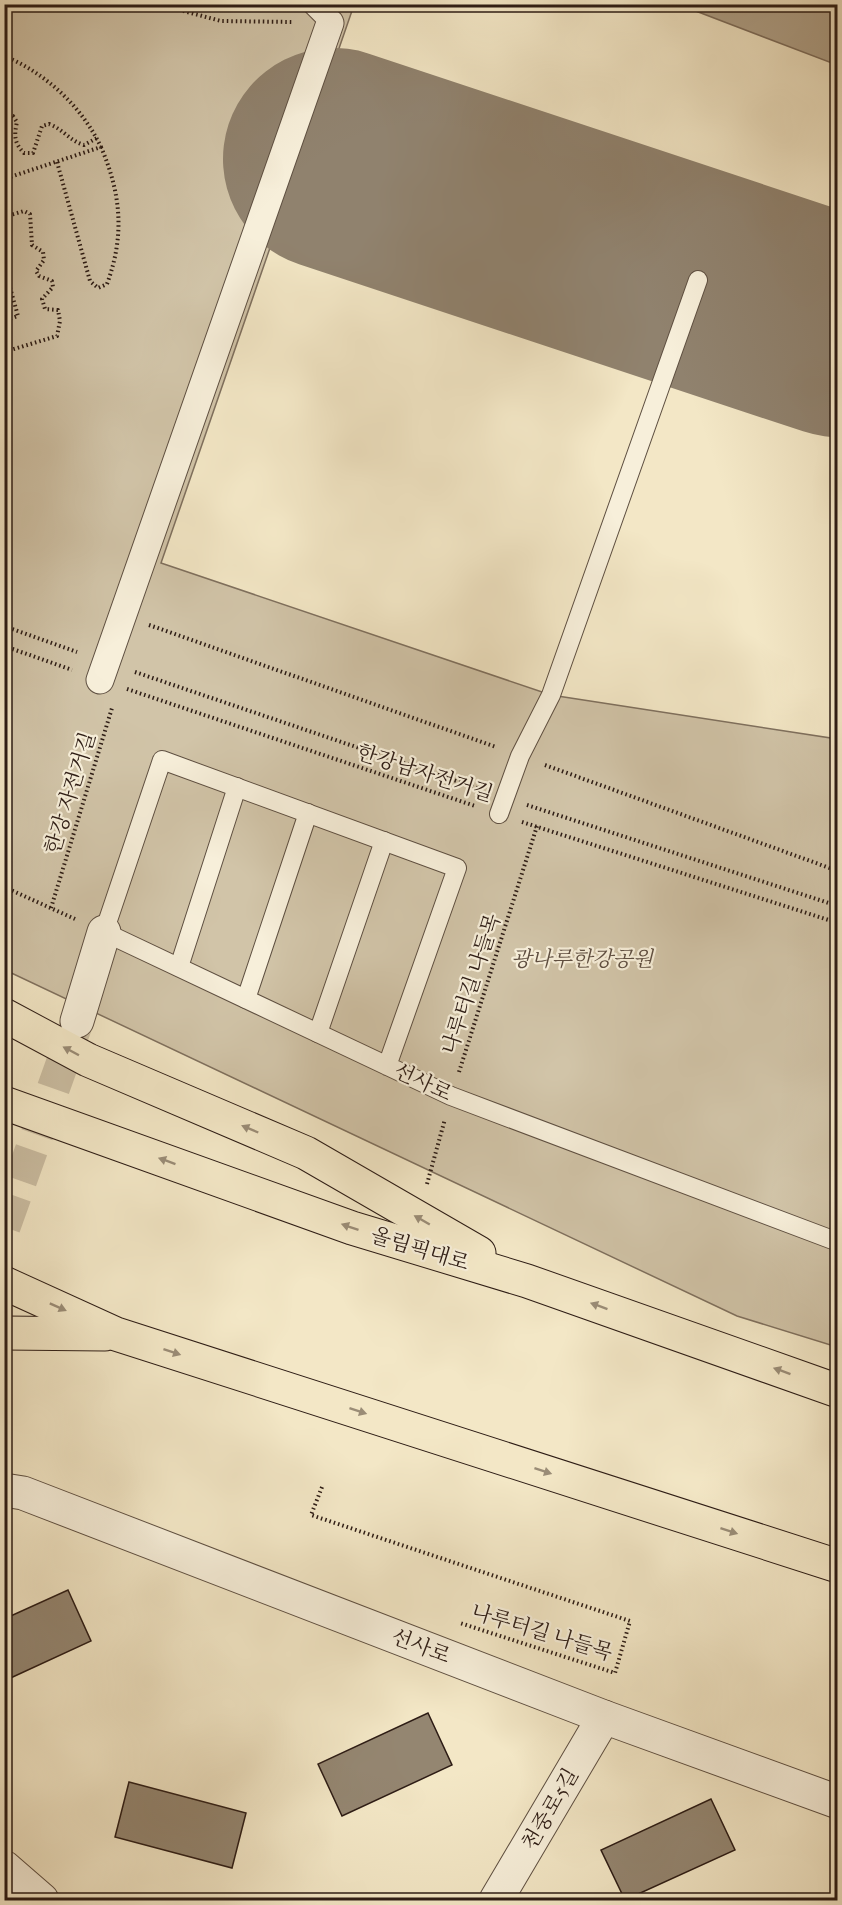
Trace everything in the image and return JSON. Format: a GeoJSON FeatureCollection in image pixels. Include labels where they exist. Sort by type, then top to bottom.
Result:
{"type":"FeatureCollection","features":[{"type":"Feature","properties":{"kind":"highway"},"geometry":{"type":"LineString","coordinates":[[4,1015],[88,1060],[306,1153],[527,1281]]}},
{"type":"Feature","properties":{"kind":"highway","name":"올림픽대로"},"geometry":{"type":"LineString","coordinates":[[4,1103],[352,1228],[527,1281],[837,1391]]}},
{"type":"Feature","properties":{"kind":"highway"},"geometry":{"type":"LineString","coordinates":[[4,1283],[116,1334],[837,1566]]}},
{"type":"Feature","properties":{"kind":"highway"},"geometry":{"type":"LineString","coordinates":[[4,1333],[116,1334]]}},
{"type":"Feature","properties":{"kind":"street"},"geometry":{"type":"LineString","coordinates":[[109,676],[123,616],[321,14]]}},
{"type":"Feature","properties":{"kind":"street"},"geometry":{"type":"LineString","coordinates":[[77,1021],[104,932]]}},
{"type":"Feature","properties":{"kind":"street","name":"선사로"},"geometry":{"type":"LineString","coordinates":[[4,1490],[23,1493],[604,1717],[837,1802]]}},
{"type":"Feature","properties":{"kind":"street","name":"천중로5길"},"geometry":{"type":"LineString","coordinates":[[496,1900],[604,1717]]}},
{"type":"Feature","properties":{"kind":"street"},"geometry":{"type":"LineString","coordinates":[[4,1867],[42,1900]]}},
{"type":"Feature","properties":{"kind":"lane"},"geometry":{"type":"LineString","coordinates":[[502,806],[520,756],[551,695],[698,280]]}},
{"type":"Feature","properties":{"kind":"lane"},"geometry":{"type":"LineString","coordinates":[[104,932],[162,760],[457,868],[387,1066]]}},
{"type":"Feature","properties":{"kind":"lane"},"geometry":{"type":"LineString","coordinates":[[179,967],[237,787]]}},
{"type":"Feature","properties":{"kind":"lane"},"geometry":{"type":"LineString","coordinates":[[246,999],[308,813]]}},
{"type":"Feature","properties":{"kind":"lane"},"geometry":{"type":"LineString","coordinates":[[318,1033],[384,841]]}},
{"type":"Feature","properties":{"kind":"lane","name":"선사로"},"geometry":{"type":"LineString","coordinates":[[104,932],[452,1096],[837,1242]]}},
{"type":"Feature","properties":{"kind":"path"},"geometry":{"type":"LineString","coordinates":[[157,4],[221,21],[321,14]]}},
{"type":"Feature","properties":{"kind":"path"},"geometry":{"type":"LineString","coordinates":[[4,56],[31,68],[61,93],[81,114],[102,147],[117,191],[119,233],[114,264],[107,284],[98,288],[90,281],[57,162]]}},
{"type":"Feature","properties":{"kind":"path"},"geometry":{"type":"LineString","coordinates":[[4,114],[13,116],[17,122],[14,134],[17,146],[24,153],[33,153],[42,126],[49,124],[57,126],[74,142],[84,145],[97,138]]}},
{"type":"Feature","properties":{"kind":"path"},"geometry":{"type":"LineString","coordinates":[[4,179],[102,147]]}},
{"type":"Feature","properties":{"kind":"path"},"geometry":{"type":"LineString","coordinates":[[4,217],[24,211],[30,214],[32,244],[43,252],[44,260],[36,271],[39,276],[52,280],[53,287],[42,299],[45,309],[58,310],[60,321],[57,336],[4,352]]}},
{"type":"Feature","properties":{"kind":"path"},"geometry":{"type":"LineString","coordinates":[[4,266],[18,315],[4,321]]}},
{"type":"Feature","properties":{"kind":"path"},"geometry":{"type":"LineString","coordinates":[[123,616],[837,871]]}},
{"type":"Feature","properties":{"kind":"path"},"geometry":{"type":"LineString","coordinates":[[4,626],[109,676],[502,806],[837,906]]}},
{"type":"Feature","properties":{"kind":"path","name":"한강남자전거길"},"geometry":{"type":"LineString","coordinates":[[4,646],[109,676],[502,806],[537,826],[837,923]]}},
{"type":"Feature","properties":{"kind":"path","name":"한강 자전거길"},"geometry":{"type":"LineString","coordinates":[[51,908],[109,676]]}},
{"type":"Feature","properties":{"kind":"path","name":"나루터길 나들목"},"geometry":{"type":"LineString","coordinates":[[427,1186],[452,1096],[537,826]]}},
{"type":"Feature","properties":{"kind":"path"},"geometry":{"type":"LineString","coordinates":[[4,887],[104,932]]}},
{"type":"Feature","properties":{"kind":"path","name":"나루터길 나들목"},"geometry":{"type":"LineString","coordinates":[[322,1487],[311,1515],[630,1621],[615,1673],[448,1619]]}},
{"type":"Feature","properties":{"kind":"green space","name":"광나루한강공원"},"geometry":{"type":"Polygon","coordinates":[[[5,5],[354,5],[161,563],[551,695],[837,739],[837,1347],[737,1316],[5,970],[5,5]]]}},
{"type":"Feature","properties":{"kind":"shaded area"},"geometry":{"type":"Polygon","coordinates":[[[680,5],[837,5],[837,65],[680,5]]]}},
{"type":"Feature","properties":{"kind":"building"},"geometry":{"type":"Polygon","coordinates":[[[68,1590],[91,1641],[4,1681],[4,1619],[68,1590]]]}},
{"type":"Feature","properties":{"kind":"building"},"geometry":{"type":"Polygon","coordinates":[[[428,1713],[452,1765],[342,1816],[318,1764],[428,1713]]]}},
{"type":"Feature","properties":{"kind":"building"},"geometry":{"type":"Polygon","coordinates":[[[129,1782],[246,1813],[232,1868],[115,1837],[129,1782]]]}},
{"type":"Feature","properties":{"kind":"building"},"geometry":{"type":"Polygon","coordinates":[[[711,1799],[735,1850],[625,1900],[601,1850],[711,1799]]]}},
{"type":"Feature","properties":{"kind":"runway"},"geometry":{"type":"LineString","coordinates":[[334,159],[838,326]]}},
{"type":"Feature","properties":{"kind":"tunnel"},"geometry":{"type":"LineString","coordinates":[[4,1227],[77,1022]]}}]}
